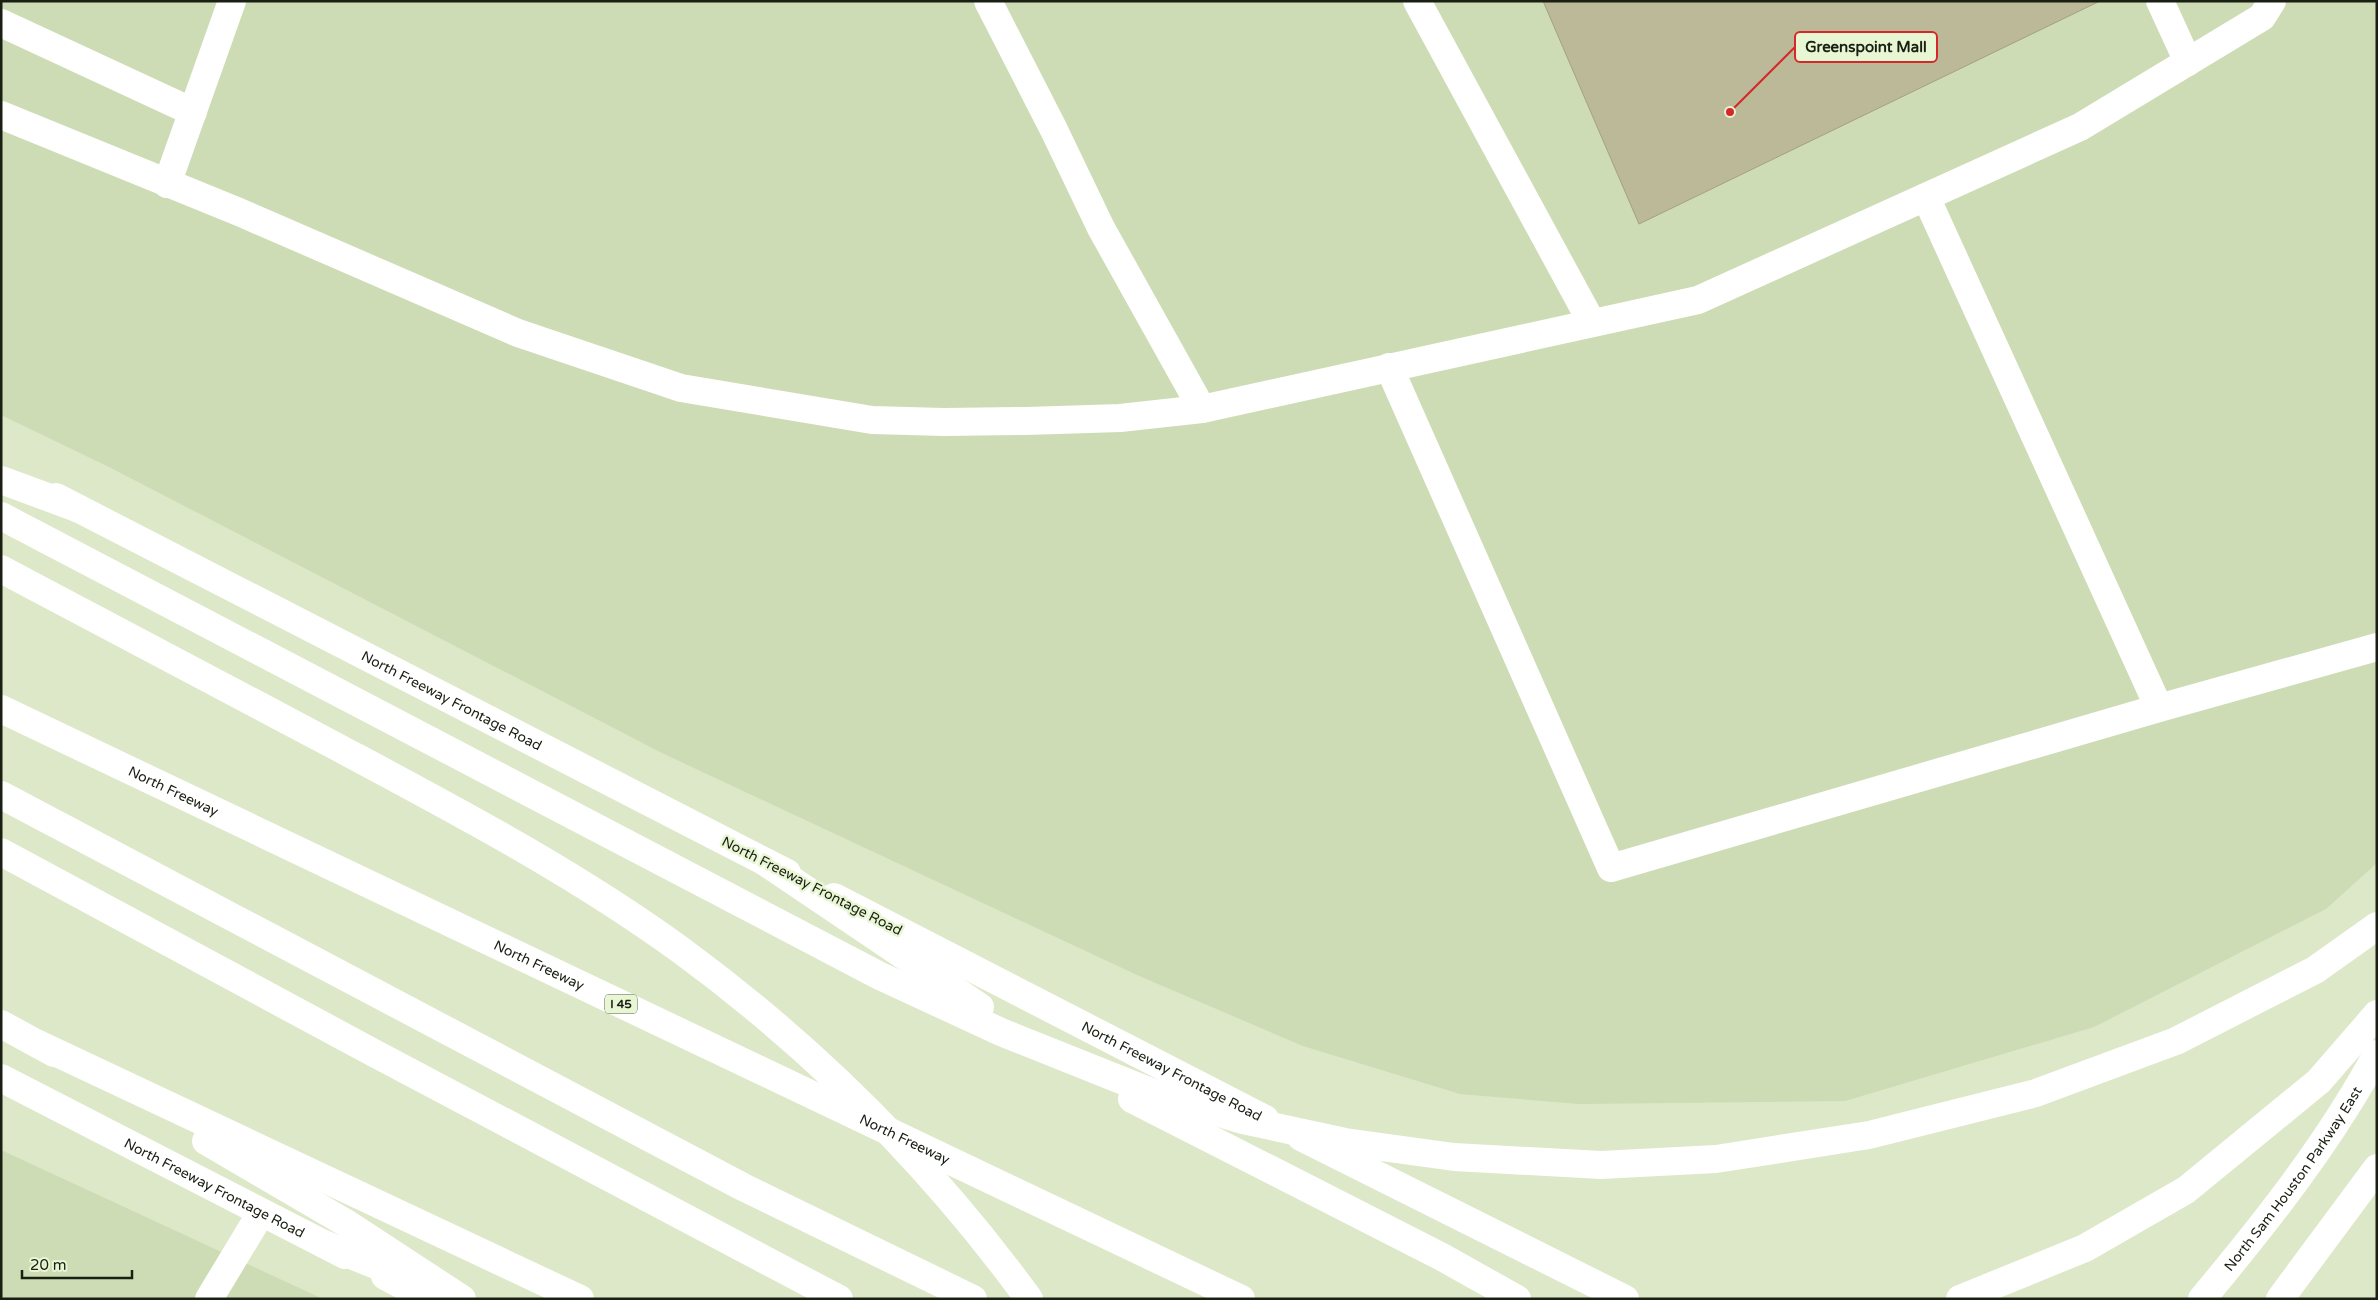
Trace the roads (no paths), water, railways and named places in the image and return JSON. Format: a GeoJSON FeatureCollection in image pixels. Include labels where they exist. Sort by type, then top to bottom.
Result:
{"type":"FeatureCollection","features":[{"type":"Feature","properties":{"kind":"main road"},"geometry":{"type":"LineString","coordinates":[[167,184],[232,1]]}},
{"type":"Feature","properties":{"kind":"main road"},"geometry":{"type":"LineString","coordinates":[[988,1],[1054,130],[1101,228],[1202,409]]}},
{"type":"Feature","properties":{"kind":"main road"},"geometry":{"type":"LineString","coordinates":[[1417,1],[1592,323]]}},
{"type":"Feature","properties":{"kind":"main road"},"geometry":{"type":"LineString","coordinates":[[2160,1],[2188,62]]}},
{"type":"Feature","properties":{"kind":"main road"},"geometry":{"type":"LineString","coordinates":[[1,114],[167,184],[239,212],[518,333],[681,388],[881,420],[944,422],[1120,418],[1202,409],[1698,300],[2080,127],[2188,62],[2263,6]]}},
{"type":"Feature","properties":{"kind":"main road"},"geometry":{"type":"LineString","coordinates":[[1,23],[193,112]]}},
{"type":"Feature","properties":{"kind":"main road"},"geometry":{"type":"LineString","coordinates":[[1926,197],[2159,708]]}},
{"type":"Feature","properties":{"kind":"main road"},"geometry":{"type":"LineString","coordinates":[[1389,367],[1611,868],[2159,708],[2377,647]]}},
{"type":"Feature","properties":{"kind":"main road","name":"North Freeway Frontage Road"},"geometry":{"type":"LineString","coordinates":[[1,470],[1216,1094],[1625,1299]]}},
{"type":"Feature","properties":{"kind":"main road"},"geometry":{"type":"LineString","coordinates":[[1,480],[77,508]]}},
{"type":"Feature","properties":{"kind":"main road"},"geometry":{"type":"LineString","coordinates":[[1,516],[697,882],[897,984],[1001,1032],[1152,1092],[1243,1120],[1345,1142],[1454,1157],[1601,1165],[1716,1159],[1869,1135],[2036,1093],[2176,1041],[2315,970],[2377,926]]}},
{"type":"Feature","properties":{"kind":"main road"},"geometry":{"type":"LineString","coordinates":[[1,569],[429,796],[585,887],[682,951],[788,1036],[894,1137],[935,1181],[1029,1299]]}},
{"type":"Feature","properties":{"kind":"main road","name":"North Freeway"},"geometry":{"type":"LineString","coordinates":[[1,709],[1241,1299]]}},
{"type":"Feature","properties":{"kind":"main road"},"geometry":{"type":"LineString","coordinates":[[1,795],[743,1187],[973,1299]]}},
{"type":"Feature","properties":{"kind":"main road"},"geometry":{"type":"LineString","coordinates":[[1,852],[372,1052],[839,1299]]}},
{"type":"Feature","properties":{"kind":"main road"},"geometry":{"type":"LineString","coordinates":[[765,862],[1064,1064],[1442,1257],[1517,1299]]}},
{"type":"Feature","properties":{"kind":"main road"},"geometry":{"type":"LineString","coordinates":[[1960,1299],[2085,1248],[2186,1190],[2319,1081],[2377,1014]]}},
{"type":"Feature","properties":{"kind":"main road"},"geometry":{"type":"LineString","coordinates":[[1,1024],[346,1223],[461,1299]]}},
{"type":"Feature","properties":{"kind":"main road"},"geometry":{"type":"LineString","coordinates":[[38,1044],[580,1299]]}},
{"type":"Feature","properties":{"kind":"main road","name":"North Sam Houston Parkway East"},"geometry":{"type":"LineString","coordinates":[[2202,1299],[2268,1220],[2311,1161],[2377,1054]]}},
{"type":"Feature","properties":{"kind":"main road","name":"North Freeway Frontage Road"},"geometry":{"type":"LineString","coordinates":[[1,1078],[428,1299]]}},
{"type":"Feature","properties":{"kind":"main road"},"geometry":{"type":"LineString","coordinates":[[2280,1299],[2377,1168]]}},
{"type":"Feature","properties":{"kind":"main road"},"geometry":{"type":"LineString","coordinates":[[209,1299],[262,1213]]}},
{"type":"Feature","properties":{"kind":"main road"},"geometry":{"type":"LineString","coordinates":[[324,1244],[461,1299]]}},
{"type":"Feature","properties":{"kind":"place","name":"Greenspoint Mall"},"geometry":{"type":"Point","coordinates":[1730,112]}}]}
